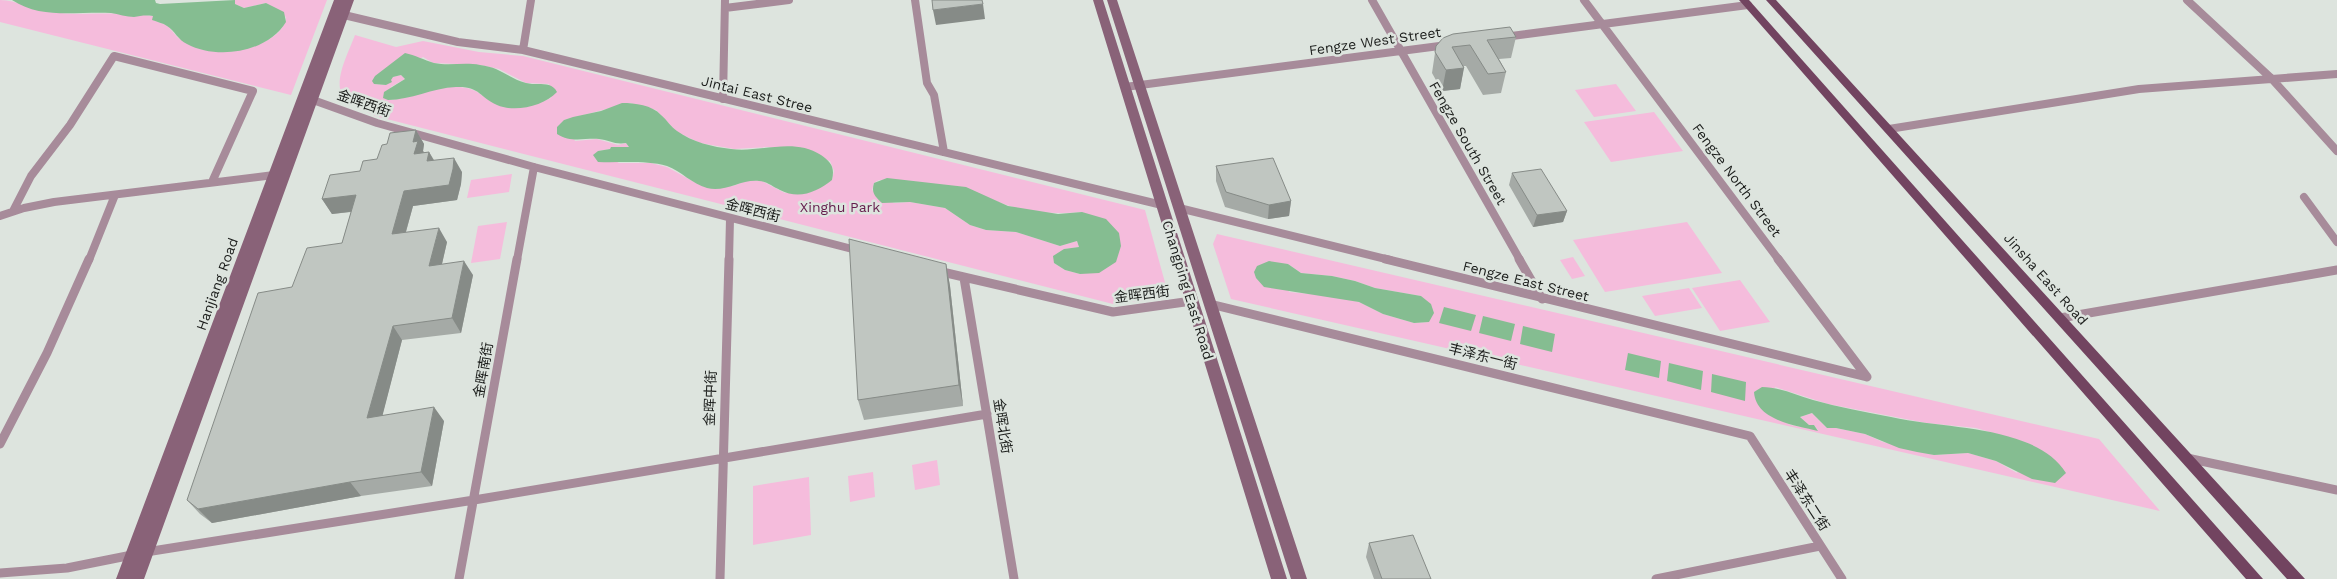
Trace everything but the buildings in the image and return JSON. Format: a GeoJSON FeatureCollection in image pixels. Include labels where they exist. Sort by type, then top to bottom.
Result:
{"type":"FeatureCollection","features":[{"type":"Feature","properties":{"kind":"main road","name":"Jinsha East Road"},"geometry":{"type":"LineString","coordinates":[[1771,0],[2297,579]]}},
{"type":"Feature","properties":{"kind":"main road"},"geometry":{"type":"LineString","coordinates":[[1746,2],[2255,579]]}},
{"type":"Feature","properties":{"kind":"street","name":"Hanjiang Road"},"geometry":{"type":"LineString","coordinates":[[124,579],[139,554],[280,175],[339,0]]}},
{"type":"Feature","properties":{"kind":"street","name":"Hanjiang Road"},"geometry":{"type":"LineString","coordinates":[[280,175],[313,100],[348,0]]}},
{"type":"Feature","properties":{"kind":"street"},"geometry":{"type":"LineString","coordinates":[[523,50],[531,0]]}},
{"type":"Feature","properties":{"kind":"street"},"geometry":{"type":"LineString","coordinates":[[723,99],[725,4],[789,0]]}},
{"type":"Feature","properties":{"kind":"street"},"geometry":{"type":"LineString","coordinates":[[915,0],[927,83],[934,95],[944,152]]}},
{"type":"Feature","properties":{"kind":"street","name":"Changping East Road"},"geometry":{"type":"LineString","coordinates":[[1098,0],[1279,579]]}},
{"type":"Feature","properties":{"kind":"street","name":"Changping East Road"},"geometry":{"type":"LineString","coordinates":[[1112,0],[1299,579]]}},
{"type":"Feature","properties":{"kind":"street","name":"Fengze South Street"},"geometry":{"type":"LineString","coordinates":[[1372,0],[1542,299]]}},
{"type":"Feature","properties":{"kind":"street","name":"Fengze North Street"},"geometry":{"type":"LineString","coordinates":[[1584,0],[1867,377]]}},
{"type":"Feature","properties":{"kind":"street"},"geometry":{"type":"LineString","coordinates":[[2187,0],[2272,79],[2337,151]]}},
{"type":"Feature","properties":{"kind":"street"},"geometry":{"type":"LineString","coordinates":[[1497,38],[1746,2]]}},
{"type":"Feature","properties":{"kind":"street","name":"Jintai East Stree"},"geometry":{"type":"LineString","coordinates":[[344,15],[458,42],[523,50],[1162,205]]}},
{"type":"Feature","properties":{"kind":"street","name":"Fengze West Street"},"geometry":{"type":"LineString","coordinates":[[1125,87],[1458,43]]}},
{"type":"Feature","properties":{"kind":"street"},"geometry":{"type":"LineString","coordinates":[[14,212],[28,180],[71,124],[103,69],[114,56],[253,91],[212,182]]}},
{"type":"Feature","properties":{"kind":"street"},"geometry":{"type":"LineString","coordinates":[[1889,129],[2139,89],[2337,74]]}},
{"type":"Feature","properties":{"kind":"street","name":"金晖西街"},"geometry":{"type":"LineString","coordinates":[[313,100],[377,123],[534,167],[870,254]]}},
{"type":"Feature","properties":{"kind":"street","name":"金晖南街"},"geometry":{"type":"LineString","coordinates":[[460,579],[534,167]]}},
{"type":"Feature","properties":{"kind":"street"},"geometry":{"type":"LineString","coordinates":[[0,216],[54,202],[280,175]]}},
{"type":"Feature","properties":{"kind":"street"},"geometry":{"type":"LineString","coordinates":[[0,444],[24,401],[94,249],[115,195]]}},
{"type":"Feature","properties":{"kind":"street"},"geometry":{"type":"LineString","coordinates":[[2304,198],[2337,242]]}},
{"type":"Feature","properties":{"kind":"street","name":"Fengze East Street"},"geometry":{"type":"LineString","coordinates":[[1179,208],[1542,299],[1867,377]]}},
{"type":"Feature","properties":{"kind":"street","name":"金晖中街"},"geometry":{"type":"LineString","coordinates":[[720,579],[730,219]]}},
{"type":"Feature","properties":{"kind":"street","name":"金晖西街"},"geometry":{"type":"LineString","coordinates":[[926,268],[1113,312],[1192,301]]}},
{"type":"Feature","properties":{"kind":"street"},"geometry":{"type":"LineString","coordinates":[[2060,318],[2337,270]]}},
{"type":"Feature","properties":{"kind":"street","name":"金晖北街"},"geometry":{"type":"LineString","coordinates":[[964,278],[1014,579]]}},
{"type":"Feature","properties":{"kind":"street","name":"丰泽东一街"},"geometry":{"type":"LineString","coordinates":[[1210,304],[1750,436]]}},
{"type":"Feature","properties":{"kind":"street"},"geometry":{"type":"LineString","coordinates":[[0,573],[44,572],[110,562],[139,554],[987,414]]}},
{"type":"Feature","properties":{"kind":"street","name":"丰泽东二街"},"geometry":{"type":"LineString","coordinates":[[1750,436],[1842,579]]}},
{"type":"Feature","properties":{"kind":"street"},"geometry":{"type":"LineString","coordinates":[[2187,458],[2337,490]]}},
{"type":"Feature","properties":{"kind":"street"},"geometry":{"type":"LineString","coordinates":[[1656,579],[1820,546]]}},
{"type":"Feature","properties":{"kind":"street","name":"Hanjiang Road"},"geometry":{"type":"LineString","coordinates":[[136,579],[139,554]]}},
{"type":"Feature","properties":{"kind":"green space"},"geometry":{"type":"Polygon","coordinates":[[[0,0],[48,12],[153,16],[153,20],[164,24],[180,39],[191,44],[213,51],[235,51],[257,45],[274,36],[286,21],[286,17],[266,3],[244,8],[235,4],[235,0],[327,0],[291,95],[0,22],[0,0]]]}},
{"type":"Feature","properties":{"kind":"green space","name":"Xinghu Park"},"geometry":{"type":"Polygon","coordinates":[[[355,35],[396,47],[423,41],[479,52],[523,56],[1145,210],[1169,297],[1113,304],[375,116],[347,101],[342,95],[340,87],[342,69],[355,35]],[[423,57],[374,84],[386,85],[393,77],[401,75],[405,79],[391,87],[388,100],[406,98],[451,87],[471,89],[495,103],[507,106],[531,104],[551,98],[549,84],[526,83],[499,69],[480,65],[433,63],[423,57]],[[630,103],[564,120],[575,141],[597,139],[618,145],[626,143],[629,147],[612,147],[598,151],[619,163],[651,163],[667,167],[698,184],[733,186],[748,180],[762,181],[785,193],[832,180],[834,171],[830,161],[768,147],[734,149],[700,143],[677,132],[656,110],[630,103]],[[879,180],[874,183],[872,190],[894,203],[910,202],[945,208],[970,225],[986,230],[1016,232],[1060,246],[1077,241],[1079,247],[1064,249],[1054,263],[1065,270],[1080,274],[1082,212],[1036,212],[1013,207],[991,199],[879,180]]]}},
{"type":"Feature","properties":{"kind":"green space"},"geometry":{"type":"Polygon","coordinates":[[[1616,84],[1636,111],[1594,117],[1575,90],[1616,84]]]}},
{"type":"Feature","properties":{"kind":"green space"},"geometry":{"type":"Polygon","coordinates":[[[1654,112],[1683,151],[1611,162],[1584,122],[1654,112]]]}},
{"type":"Feature","properties":{"kind":"green space"},"geometry":{"type":"Polygon","coordinates":[[[512,174],[509,192],[467,198],[471,180],[512,174]]]}},
{"type":"Feature","properties":{"kind":"green space"},"geometry":{"type":"Polygon","coordinates":[[[507,222],[500,259],[471,263],[478,226],[507,222]]]}},
{"type":"Feature","properties":{"kind":"green space"},"geometry":{"type":"Polygon","coordinates":[[[1687,222],[1722,273],[1605,292],[1573,240],[1687,222]]]}},
{"type":"Feature","properties":{"kind":"green space"},"geometry":{"type":"Polygon","coordinates":[[[1217,234],[2099,439],[2160,511],[1231,299],[1213,244],[1217,234]],[[1288,264],[1289,292],[1332,296],[1359,302],[1383,314],[1414,323],[1429,322],[1421,296],[1375,288],[1332,276],[1301,273],[1288,264]],[[1775,387],[1767,414],[1791,425],[1818,430],[1814,425],[1809,425],[1800,417],[1812,413],[1827,428],[1865,434],[1883,442],[1934,455],[1968,453],[1996,461],[2017,473],[2027,443],[1976,428],[1926,423],[1828,404],[1775,387]]]}},
{"type":"Feature","properties":{"kind":"green space"},"geometry":{"type":"Polygon","coordinates":[[[1573,257],[1585,276],[1572,279],[1560,260],[1573,257]]]}},
{"type":"Feature","properties":{"kind":"green space"},"geometry":{"type":"Polygon","coordinates":[[[1740,280],[1770,322],[1720,331],[1692,288],[1740,280]]]}},
{"type":"Feature","properties":{"kind":"green space"},"geometry":{"type":"Polygon","coordinates":[[[1689,288],[1702,308],[1655,316],[1642,296],[1689,288]]]}},
{"type":"Feature","properties":{"kind":"green space"},"geometry":{"type":"Polygon","coordinates":[[[937,460],[940,485],[915,490],[912,465],[937,460]]]}},
{"type":"Feature","properties":{"kind":"green space"},"geometry":{"type":"Polygon","coordinates":[[[873,472],[875,497],[850,502],[848,476],[873,472]]]}},
{"type":"Feature","properties":{"kind":"green space"},"geometry":{"type":"Polygon","coordinates":[[[809,477],[811,535],[753,545],[753,486],[809,477]]]}},
{"type":"Feature","properties":{"kind":"shaded area"},"geometry":{"type":"Polygon","coordinates":[[[12,0],[155,0],[156,3],[160,4],[235,0],[235,4],[244,8],[266,3],[284,12],[286,22],[278,33],[254,47],[241,51],[212,52],[199,49],[184,42],[167,26],[152,20],[153,16],[128,17],[111,13],[48,12],[35,10],[12,0]]]}},
{"type":"Feature","properties":{"kind":"shaded area"},"geometry":{"type":"Polygon","coordinates":[[[405,53],[434,63],[487,66],[526,83],[551,86],[557,92],[545,101],[520,108],[497,105],[475,90],[464,87],[438,89],[405,98],[388,100],[383,98],[384,92],[405,79],[401,75],[393,77],[392,82],[386,85],[374,84],[372,81],[375,76],[405,53]]]}},
{"type":"Feature","properties":{"kind":"shaded area"},"geometry":{"type":"Polygon","coordinates":[[[622,103],[638,104],[653,109],[683,135],[710,145],[742,150],[788,146],[810,150],[821,155],[830,163],[833,172],[832,180],[814,191],[801,194],[787,193],[762,181],[746,182],[720,189],[707,188],[696,184],[667,166],[641,162],[598,162],[593,155],[598,151],[610,149],[611,147],[629,147],[626,143],[615,143],[599,139],[572,139],[557,134],[557,127],[564,120],[601,111],[622,103]]]}},
{"type":"Feature","properties":{"kind":"shaded area"},"geometry":{"type":"Polygon","coordinates":[[[887,178],[966,187],[1008,206],[1058,214],[1082,212],[1106,219],[1119,233],[1121,246],[1116,262],[1099,273],[1080,274],[1065,270],[1054,263],[1053,256],[1064,249],[1079,247],[1077,241],[1060,246],[1016,232],[986,230],[970,225],[945,208],[910,202],[882,203],[874,194],[873,186],[874,183],[887,178]]]}},
{"type":"Feature","properties":{"kind":"shaded area"},"geometry":{"type":"Polygon","coordinates":[[[1269,261],[1288,264],[1301,273],[1332,276],[1375,288],[1421,296],[1431,304],[1434,313],[1429,322],[1414,323],[1383,314],[1359,302],[1264,287],[1256,278],[1254,272],[1257,266],[1269,261]]]}},
{"type":"Feature","properties":{"kind":"shaded area"},"geometry":{"type":"Polygon","coordinates":[[[1444,307],[1476,315],[1471,331],[1439,323],[1444,307]]]}},
{"type":"Feature","properties":{"kind":"shaded area"},"geometry":{"type":"Polygon","coordinates":[[[1483,316],[1515,324],[1511,341],[1479,333],[1483,316]]]}},
{"type":"Feature","properties":{"kind":"shaded area"},"geometry":{"type":"Polygon","coordinates":[[[1523,326],[1555,334],[1552,352],[1520,344],[1523,326]]]}},
{"type":"Feature","properties":{"kind":"shaded area"},"geometry":{"type":"Polygon","coordinates":[[[1628,353],[1661,361],[1659,378],[1625,370],[1628,353]]]}},
{"type":"Feature","properties":{"kind":"shaded area"},"geometry":{"type":"Polygon","coordinates":[[[1669,363],[1703,371],[1701,390],[1667,381],[1669,363]]]}},
{"type":"Feature","properties":{"kind":"shaded area"},"geometry":{"type":"Polygon","coordinates":[[[1712,374],[1746,382],[1745,401],[1711,392],[1712,374]]]}},
{"type":"Feature","properties":{"kind":"shaded area"},"geometry":{"type":"Polygon","coordinates":[[[1762,387],[1781,390],[1822,403],[1861,411],[2008,436],[2043,450],[2066,473],[2055,483],[2032,479],[1996,461],[1968,453],[1934,455],[1899,448],[1865,434],[1827,428],[1812,413],[1800,417],[1809,425],[1814,425],[1818,431],[1789,424],[1769,416],[1756,402],[1754,392],[1762,387]]]}}]}
